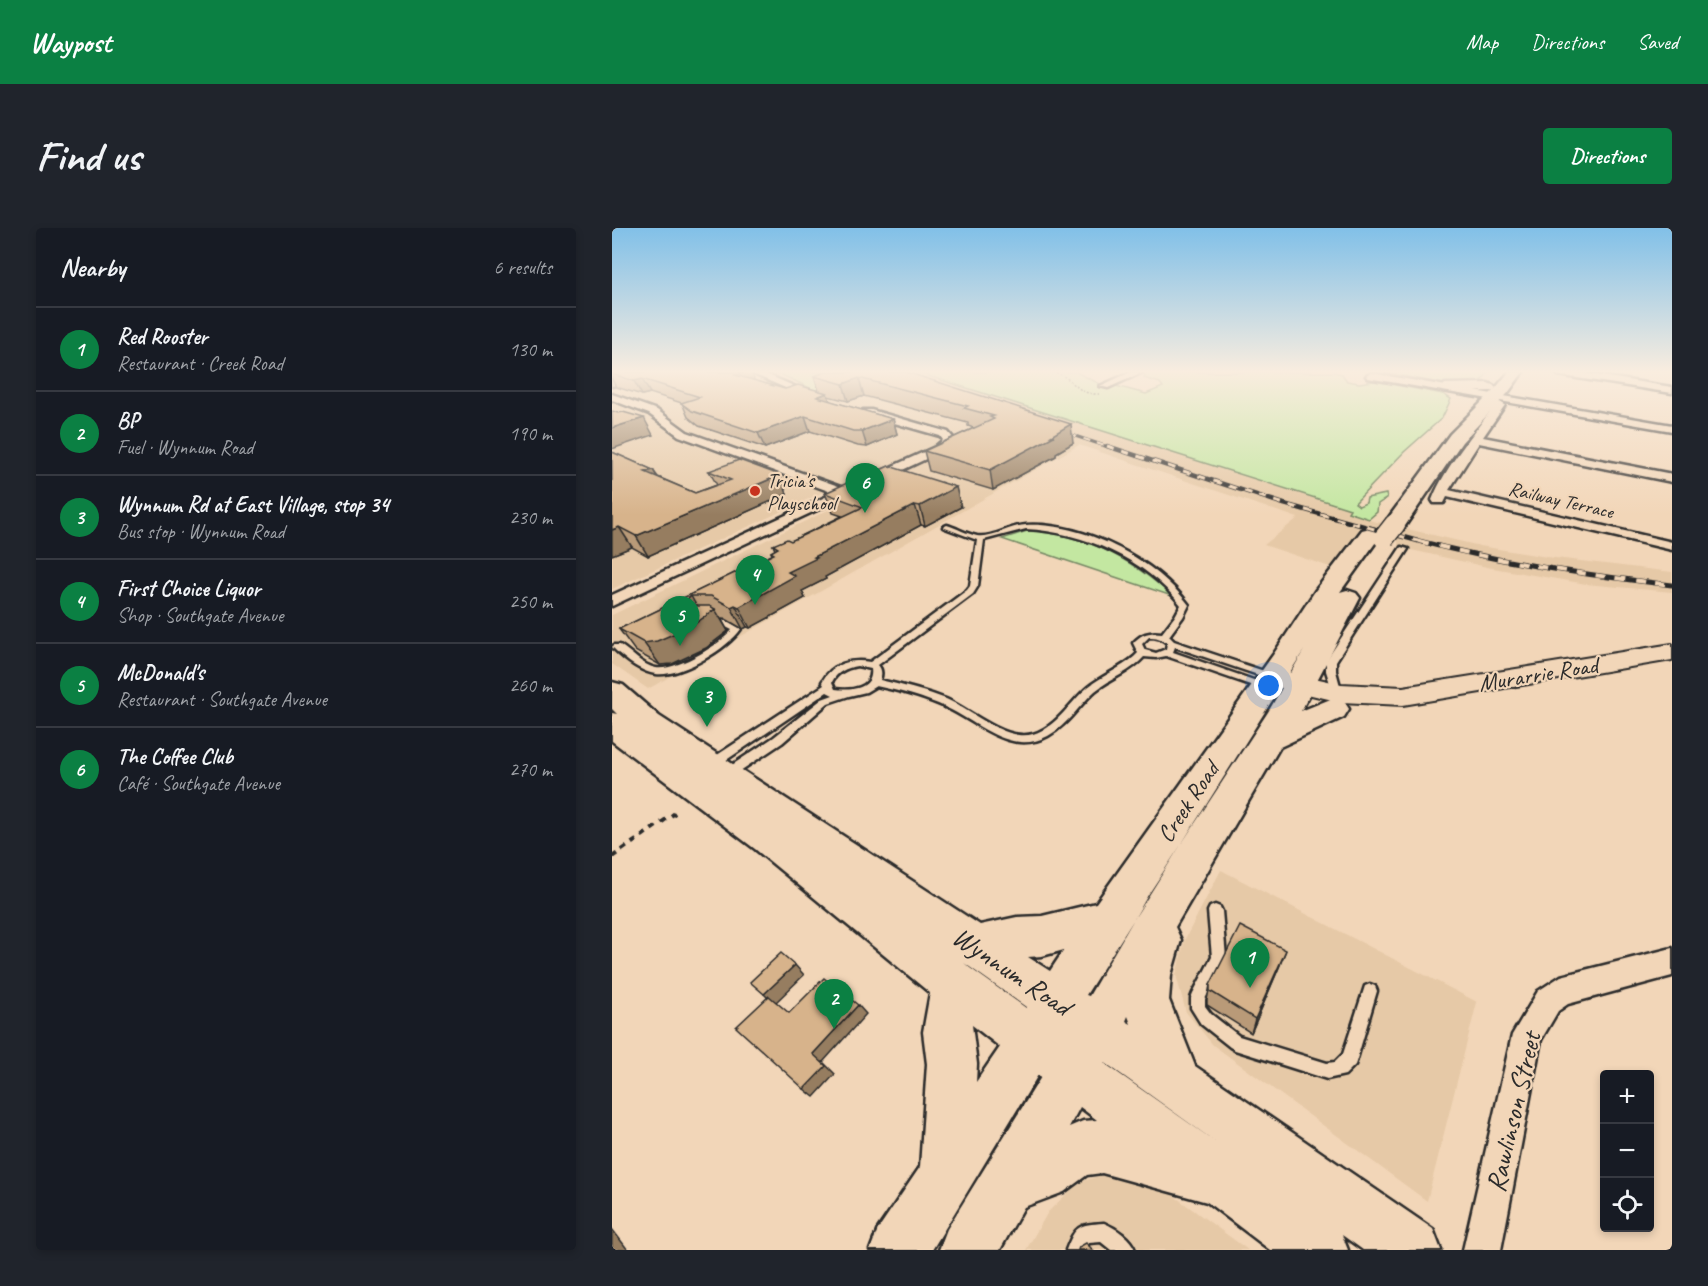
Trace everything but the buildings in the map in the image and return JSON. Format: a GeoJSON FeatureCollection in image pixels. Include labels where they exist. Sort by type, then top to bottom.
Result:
{"type":"FeatureCollection","features":[{"type":"Feature","properties":{"kind":"main road","name":"Creek Road"},"geometry":{"type":"LineString","coordinates":[[1387,533],[1462,420]]}},
{"type":"Feature","properties":{"kind":"main road","name":"Creek Road"},"geometry":{"type":"LineString","coordinates":[[968,1250],[1085,1049],[1163,908],[1266,739],[1282,686],[1324,596],[1387,533],[1456,438],[1466,420]]}},
{"type":"Feature","properties":{"kind":"main road","name":"Creek Road"},"geometry":{"type":"LineString","coordinates":[[899,1250],[1109,920],[1282,686]]}},
{"type":"Feature","properties":{"kind":"main road","name":"Wynnum Road"},"geometry":{"type":"LineString","coordinates":[[612,692],[636,715],[717,771],[965,965]]}},
{"type":"Feature","properties":{"kind":"main road"},"geometry":{"type":"LineString","coordinates":[[1266,739],[1335,701]]}},
{"type":"Feature","properties":{"kind":"main road","name":"Wynnum Road"},"geometry":{"type":"LineString","coordinates":[[612,724],[768,838],[965,965],[1085,1049],[1224,1181],[1319,1250]]}},
{"type":"Feature","properties":{"kind":"main road"},"geometry":{"type":"LineString","coordinates":[[1163,908],[1158,948],[1148,975],[1146,1000],[1176,1083]]}},
{"type":"Feature","properties":{"kind":"main road"},"geometry":{"type":"LineString","coordinates":[[947,1173],[952,1064],[947,1032],[965,965],[1017,937],[1042,936],[1109,920]]}},
{"type":"Feature","properties":{"kind":"main road","name":"Wynnum Road"},"geometry":{"type":"LineString","coordinates":[[1085,1049],[1176,1083],[1294,1164],[1412,1250]]}},
{"type":"Feature","properties":{"kind":"main road"},"geometry":{"type":"LineString","coordinates":[[1007,1185],[1046,1173],[1064,1157],[1083,1148],[1102,1146],[1224,1181]]}},
{"type":"Feature","properties":{"kind":"street"},"geometry":{"type":"LineString","coordinates":[[663,420],[683,434],[846,493]]}},
{"type":"Feature","properties":{"kind":"street"},"geometry":{"type":"LineString","coordinates":[[612,601],[939,449],[950,441],[944,434],[894,420]]}},
{"type":"Feature","properties":{"kind":"street","name":"Creek Road"},"geometry":{"type":"LineString","coordinates":[[1440,496],[1475,439],[1476,420]]}},
{"type":"Feature","properties":{"kind":"street"},"geometry":{"type":"LineString","coordinates":[[1622,420],[1672,428]]}},
{"type":"Feature","properties":{"kind":"street"},"geometry":{"type":"LineString","coordinates":[[1475,439],[1672,478]]}},
{"type":"Feature","properties":{"kind":"street","name":"Railway Terrace"},"geometry":{"type":"LineString","coordinates":[[1440,496],[1672,546]]}},
{"type":"Feature","properties":{"kind":"street","name":"Murarrie Road"},"geometry":{"type":"LineString","coordinates":[[1282,686],[1335,701],[1378,705],[1403,696],[1672,652]]}},
{"type":"Feature","properties":{"kind":"street","name":"Rawlinson Street"},"geometry":{"type":"LineString","coordinates":[[1482,1250],[1521,1054],[1535,1020],[1548,1001],[1567,988],[1672,962]]}},
{"type":"Feature","properties":{"kind":"lane"},"geometry":{"type":"LineString","coordinates":[[947,527],[981,538],[1027,527],[1047,529],[1096,542],[1125,555],[1154,573],[1185,605],[1168,640],[1167,653]]}},
{"type":"Feature","properties":{"kind":"lane","name":"Creek Road"},"geometry":{"type":"LineString","coordinates":[[1335,701],[1331,661],[1387,533]]}},
{"type":"Feature","properties":{"kind":"lane"},"geometry":{"type":"LineString","coordinates":[[717,771],[828,687],[829,676],[841,667],[857,663],[872,665],[970,592],[974,586],[981,538]]}},
{"type":"Feature","properties":{"kind":"lane"},"geometry":{"type":"LineString","coordinates":[[617,647],[655,672],[668,671],[726,641],[737,630],[724,623],[705,622]]}},
{"type":"Feature","properties":{"kind":"lane"},"geometry":{"type":"LineString","coordinates":[[1147,635],[1168,640],[1282,686],[1167,653],[1158,656],[1143,653],[1137,647],[1139,640],[1147,635]]}},
{"type":"Feature","properties":{"kind":"lane"},"geometry":{"type":"LineString","coordinates":[[874,682],[890,685],[952,706],[1006,734],[1027,739],[1049,730],[1090,691],[1134,663],[1143,653]]}},
{"type":"Feature","properties":{"kind":"lane"},"geometry":{"type":"LineString","coordinates":[[717,771],[778,740],[825,701],[861,690],[874,682],[877,673],[872,665]]}},
{"type":"Feature","properties":{"kind":"lane"},"geometry":{"type":"LineString","coordinates":[[828,687],[831,691],[845,694]]}},
{"type":"Feature","properties":{"kind":"lane"},"geometry":{"type":"LineString","coordinates":[[1215,911],[1219,958],[1198,998],[1198,1008],[1206,1019],[1235,1042],[1327,1071],[1339,1070],[1349,1059],[1370,991]]}},
{"type":"Feature","properties":{"kind":"lane"},"geometry":{"type":"LineString","coordinates":[[1075,1250],[1084,1234],[1104,1232],[1126,1250]]}},
{"type":"Feature","properties":{"kind":"path"},"geometry":{"type":"LineString","coordinates":[[612,857],[675,813]]}},
{"type":"Feature","properties":{"kind":"shaded area"},"geometry":{"type":"Polygon","coordinates":[[[612,420],[1067,420],[1351,509],[1349,512],[1369,520],[1480,546],[1547,557],[1672,572],[1672,592],[1586,584],[1487,567],[1398,547],[1398,541],[1361,531],[1333,568],[1264,545],[1298,518],[1079,445],[648,689],[612,664],[612,615],[849,500],[826,491],[612,589],[612,420]]]}},
{"type":"Feature","properties":{"kind":"shaded area"},"geometry":{"type":"Polygon","coordinates":[[[1221,870],[1477,1002],[1427,1201],[1213,1045],[1186,1012],[1176,975],[1185,939],[1221,870]]]}},
{"type":"Feature","properties":{"kind":"shaded area"},"geometry":{"type":"Polygon","coordinates":[[[1116,1171],[1148,1177],[1248,1250],[1026,1250],[1048,1212],[1079,1182],[1116,1171]]]}},
{"type":"Feature","properties":{"kind":"green space"},"geometry":{"type":"Polygon","coordinates":[[[1067,420],[1440,420],[1404,452],[1355,503],[1359,506],[1366,503],[1367,498],[1386,494],[1387,498],[1378,504],[1377,512],[1369,519],[1348,512],[1350,509],[1067,420]]]}},
{"type":"Feature","properties":{"kind":"green space"},"geometry":{"type":"Polygon","coordinates":[[[1027,531],[1068,537],[1106,550],[1140,570],[1172,596],[1002,539],[1027,531]]]}},
{"type":"Feature","properties":{"kind":"railway"},"geometry":{"type":"LineString","coordinates":[[1057,430],[1111,448]]}},
{"type":"Feature","properties":{"kind":"railway"},"geometry":{"type":"LineString","coordinates":[[1107,446],[1284,504],[1425,543]]}},
{"type":"Feature","properties":{"kind":"railway"},"geometry":{"type":"LineString","coordinates":[[1419,541],[1545,568],[1672,585]]}},
{"type":"Feature","properties":{"kind":"place","name":"Tricia's Playschool"},"geometry":{"type":"Point","coordinates":[755,491]}},
{"type":"Feature","properties":{"kind":"place","name":"The Coffee Club"},"geometry":{"type":"Point","coordinates":[865,513]}},
{"type":"Feature","properties":{"kind":"place","name":"First Choice Liquor"},"geometry":{"type":"Point","coordinates":[755,605]}},
{"type":"Feature","properties":{"kind":"place","name":"McDonald's"},"geometry":{"type":"Point","coordinates":[680,646]}},
{"type":"Feature","properties":{"kind":"place","name":"Wynnum Rd at East Village, stop 34"},"geometry":{"type":"Point","coordinates":[707,727]}},
{"type":"Feature","properties":{"kind":"place","name":"Red Rooster"},"geometry":{"type":"Point","coordinates":[1250,988]}},
{"type":"Feature","properties":{"kind":"place","name":"BP"},"geometry":{"type":"Point","coordinates":[834,1029]}}]}
